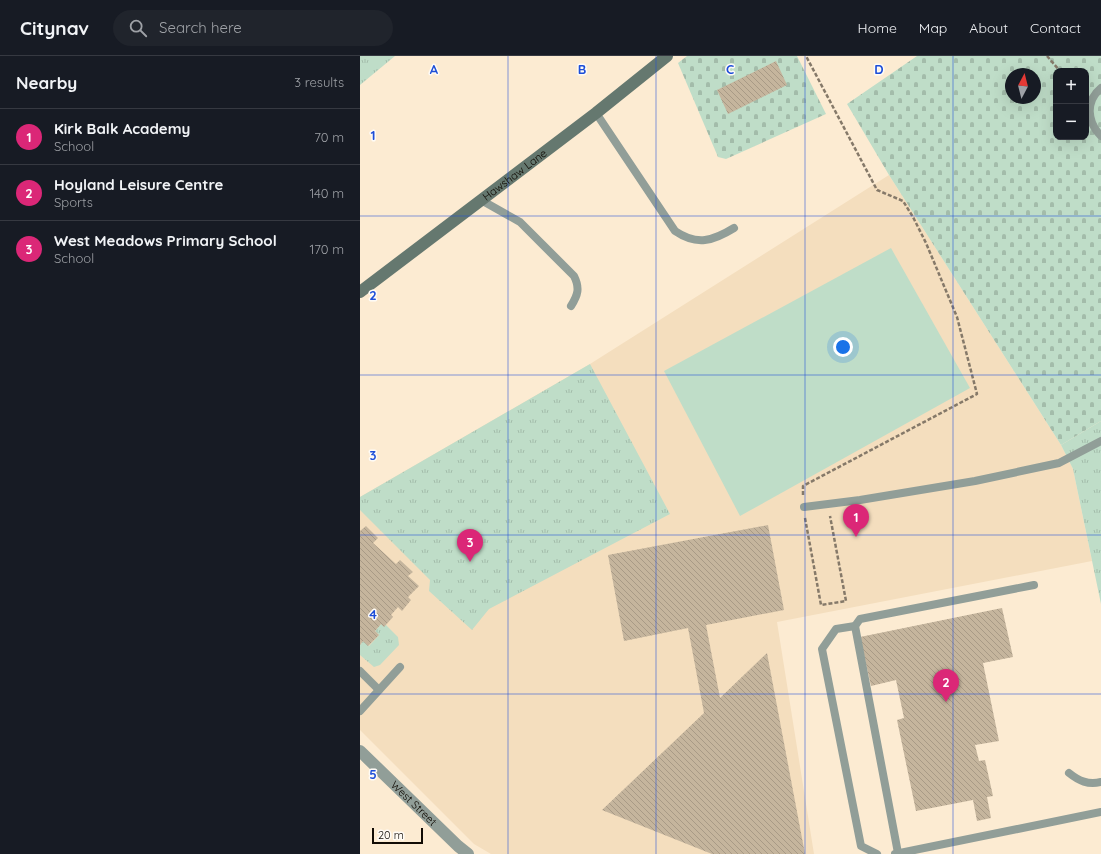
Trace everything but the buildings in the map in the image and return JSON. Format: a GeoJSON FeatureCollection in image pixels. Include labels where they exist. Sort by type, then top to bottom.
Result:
{"type":"FeatureCollection","features":[{"type":"Feature","properties":{"kind":"main road","name":"Hawshaw Lane"},"geometry":{"type":"LineString","coordinates":[[360,292],[596,113],[667,56]]}},
{"type":"Feature","properties":{"kind":"street","name":"West Street"},"geometry":{"type":"LineString","coordinates":[[360,751],[468,854]]}},
{"type":"Feature","properties":{"kind":"lane"},"geometry":{"type":"LineString","coordinates":[[1101,88],[1091,100],[1089,111],[1090,121],[1095,130],[1101,136]]}},
{"type":"Feature","properties":{"kind":"lane"},"geometry":{"type":"LineString","coordinates":[[596,113],[675,231],[686,238],[702,240],[718,238],[734,228]]}},
{"type":"Feature","properties":{"kind":"lane"},"geometry":{"type":"LineString","coordinates":[[481,200],[520,222],[574,276],[578,284],[578,291],[571,306]]}},
{"type":"Feature","properties":{"kind":"lane"},"geometry":{"type":"LineString","coordinates":[[804,508],[975,481],[1059,463],[1101,440]]}},
{"type":"Feature","properties":{"kind":"lane"},"geometry":{"type":"LineString","coordinates":[[877,854],[861,846],[822,649],[836,629],[855,626],[860,619],[1034,584]]}},
{"type":"Feature","properties":{"kind":"lane"},"geometry":{"type":"LineString","coordinates":[[855,626],[897,854],[1101,812]]}},
{"type":"Feature","properties":{"kind":"lane"},"geometry":{"type":"LineString","coordinates":[[360,711],[400,667]]}},
{"type":"Feature","properties":{"kind":"lane"},"geometry":{"type":"LineString","coordinates":[[360,671],[380,690]]}},
{"type":"Feature","properties":{"kind":"lane"},"geometry":{"type":"LineString","coordinates":[[1069,773],[1079,781],[1094,784],[1101,782]]}},
{"type":"Feature","properties":{"kind":"path"},"geometry":{"type":"LineString","coordinates":[[806,56],[877,190],[903,202],[913,217],[926,243],[957,317],[977,394],[803,486],[804,508],[821,605],[846,601],[828,504]]}},
{"type":"Feature","properties":{"kind":"path"},"geometry":{"type":"LineString","coordinates":[[1047,56],[1057,68]]}},
{"type":"Feature","properties":{"kind":"shaded area"},"geometry":{"type":"Polygon","coordinates":[[[889,175],[1061,445],[1073,469],[1092,561],[777,622],[814,854],[491,854],[474,844],[360,730],[360,497],[590,364],[889,175]]]}},
{"type":"Feature","properties":{"kind":"green space"},"geometry":{"type":"Polygon","coordinates":[[[360,56],[395,56],[360,85],[360,56]]]}},
{"type":"Feature","properties":{"kind":"green space"},"geometry":{"type":"Polygon","coordinates":[[[687,56],[797,56],[826,114],[726,159],[718,157],[678,63],[687,56]]]}},
{"type":"Feature","properties":{"kind":"green space"},"geometry":{"type":"Polygon","coordinates":[[[917,56],[1101,56],[1101,421],[1061,445],[889,175],[847,104],[917,56]]]}},
{"type":"Feature","properties":{"kind":"green space"},"geometry":{"type":"Polygon","coordinates":[[[891,248],[970,388],[740,516],[664,371],[891,248]]]}},
{"type":"Feature","properties":{"kind":"green space"},"geometry":{"type":"Polygon","coordinates":[[[590,364],[670,514],[489,609],[472,630],[429,591],[430,580],[360,510],[360,497],[590,364]]]}},
{"type":"Feature","properties":{"kind":"green space"},"geometry":{"type":"Polygon","coordinates":[[[1101,421],[1101,604],[1073,469],[1061,445],[1101,421]]]}},
{"type":"Feature","properties":{"kind":"green space"},"geometry":{"type":"Polygon","coordinates":[[[381,624],[386,625],[398,637],[399,645],[380,665],[374,667],[360,655],[360,645],[363,641],[369,646],[379,635],[375,631],[381,624]]]}},
{"type":"Feature","properties":{"kind":"place","name":"Kirk Balk Academy"},"geometry":{"type":"Point","coordinates":[856,537]}},
{"type":"Feature","properties":{"kind":"place","name":"West Meadows Primary School"},"geometry":{"type":"Point","coordinates":[470,562]}},
{"type":"Feature","properties":{"kind":"place","name":"Hoyland Leisure Centre"},"geometry":{"type":"Point","coordinates":[946,702]}}]}
